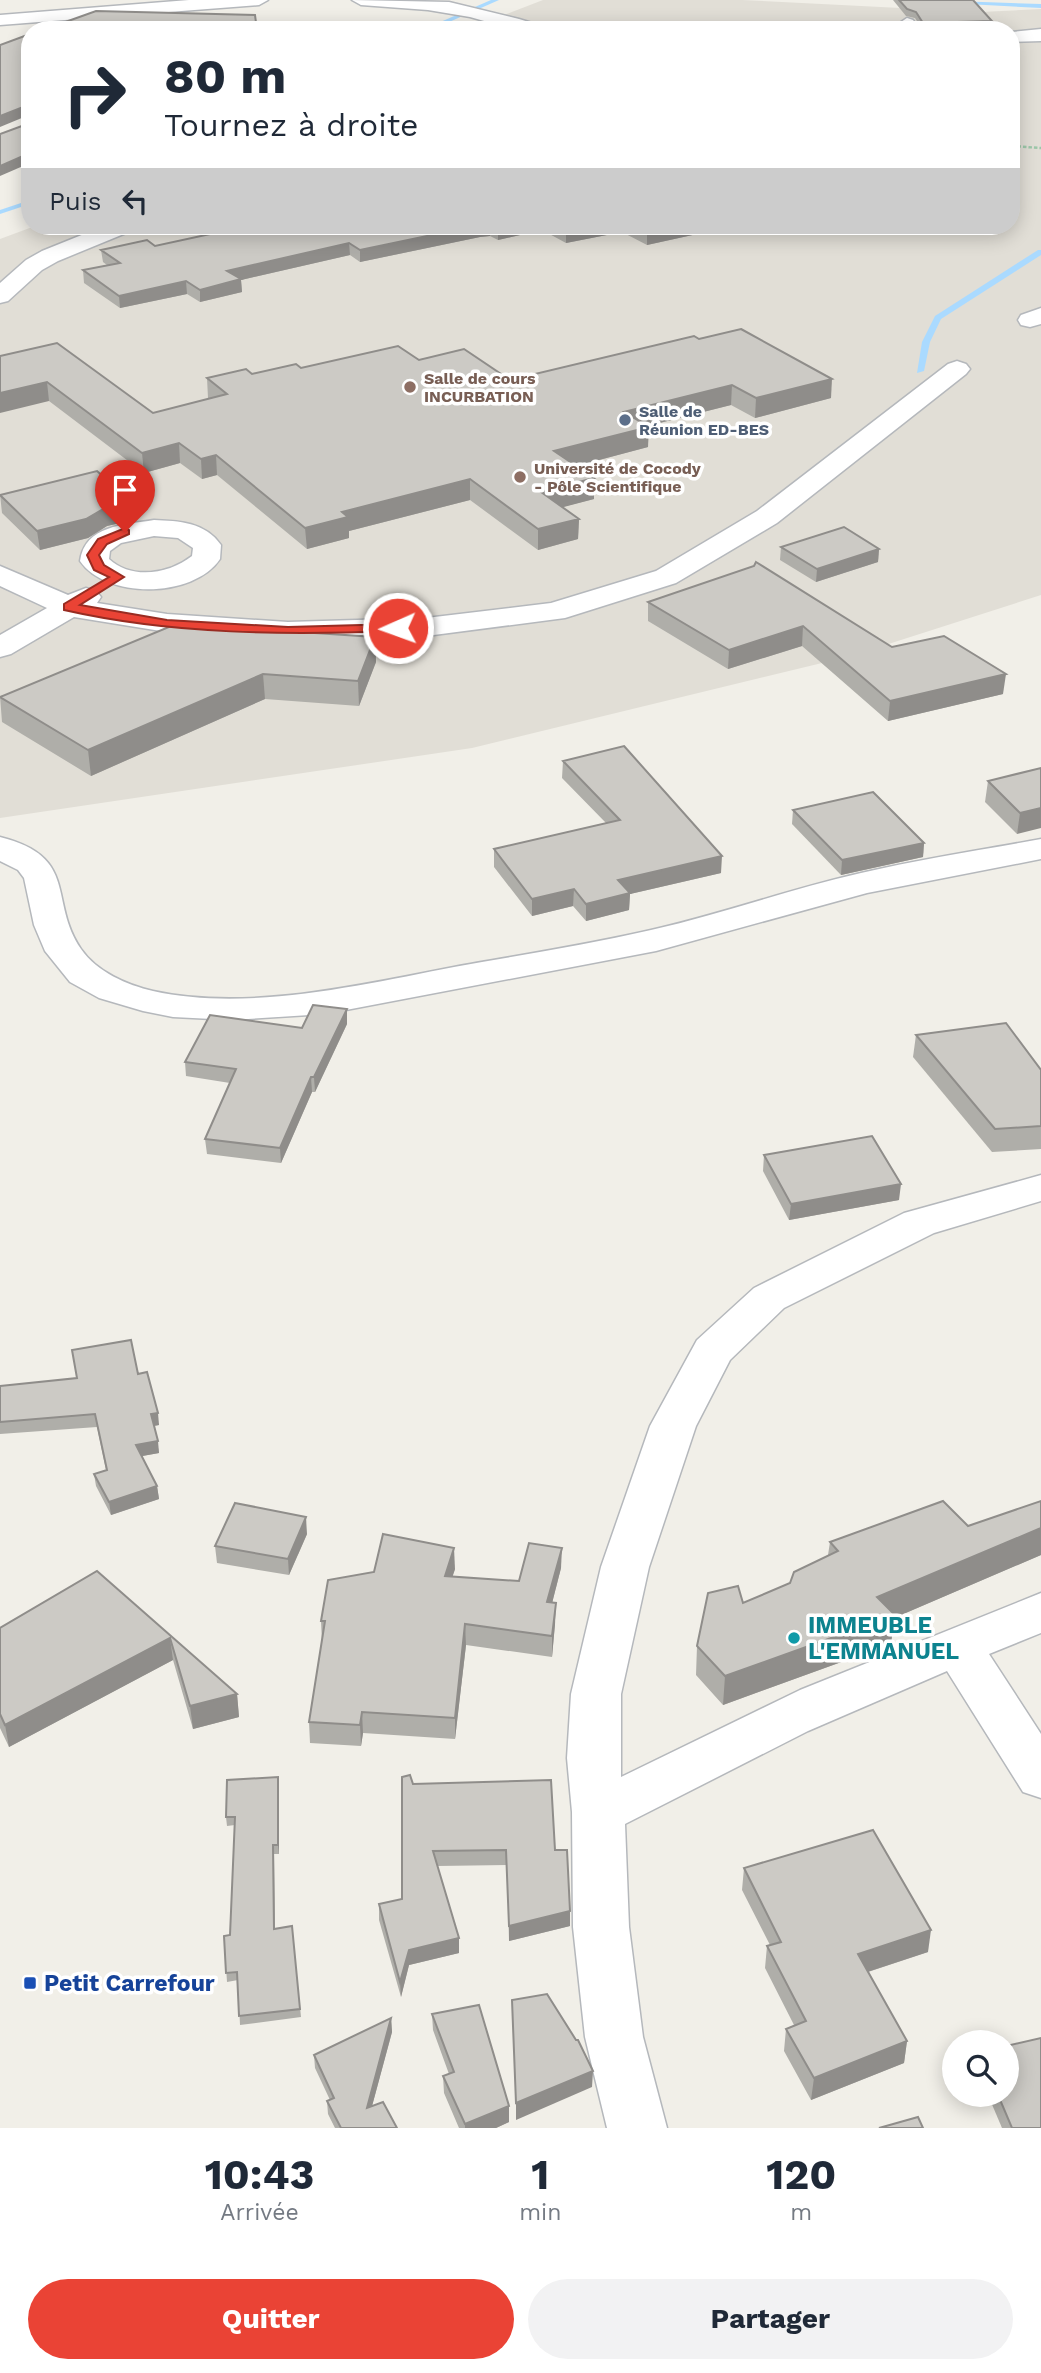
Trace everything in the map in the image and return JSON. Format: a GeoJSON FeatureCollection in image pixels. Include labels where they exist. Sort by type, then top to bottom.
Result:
{"type":"FeatureCollection","features":[{"type":"Feature","properties":{"kind":"street"},"geometry":{"type":"LineString","coordinates":[[0,20],[259,0]]}},
{"type":"Feature","properties":{"kind":"street"},"geometry":{"type":"LineString","coordinates":[[361,0],[405,1],[461,8],[510,21]]}},
{"type":"Feature","properties":{"kind":"street"},"geometry":{"type":"LineString","coordinates":[[134,10],[141,21]]}},
{"type":"Feature","properties":{"kind":"street"},"geometry":{"type":"LineString","coordinates":[[1020,36],[1041,35]]}},
{"type":"Feature","properties":{"kind":"street"},"geometry":{"type":"LineString","coordinates":[[0,296],[34,265],[101,235]]}},
{"type":"Feature","properties":{"kind":"street"},"geometry":{"type":"LineString","coordinates":[[0,575],[69,607],[167,623],[288,631],[426,627],[554,612],[666,577],[767,517],[957,369]]}},
{"type":"Feature","properties":{"kind":"street"},"geometry":{"type":"LineString","coordinates":[[0,648],[118,577]]}},
{"type":"Feature","properties":{"kind":"street"},"geometry":{"type":"LineString","coordinates":[[0,847],[30,863],[41,878],[51,925],[63,951],[83,974],[112,990],[143,1000],[173,1006],[232,1009],[325,1003],[656,940],[863,883],[1041,849]]}},
{"type":"Feature","properties":{"kind":"street"},"geometry":{"type":"LineString","coordinates":[[637,2128],[612,2023],[601,1927],[598,1812],[593,1758],[596,1694],[625,1566],[673,1426],[713,1351],[769,1298],[919,1223],[1041,1188]]}},
{"type":"Feature","properties":{"kind":"street"},"geometry":{"type":"LineString","coordinates":[[598,1812],[651,1788],[707,1756],[820,1703],[1041,1612]]}},
{"type":"Feature","properties":{"kind":"street"},"geometry":{"type":"LineString","coordinates":[[958,1647],[1041,1777]]}},
{"type":"Feature","properties":{"kind":"path"},"geometry":{"type":"LineString","coordinates":[[1020,147],[1041,148]]}},
{"type":"Feature","properties":{"kind":"shaded area","name":"Université de Cocody - Pôle Scientifique"},"geometry":{"type":"Polygon","coordinates":[[[543,0],[742,0],[980,12],[1041,9],[1041,595],[851,656],[472,748],[0,818],[0,239],[21,231],[21,235],[1020,235],[1020,21],[488,21],[543,0]]]}},
{"type":"Feature","properties":{"kind":"building"},"geometry":{"type":"Polygon","coordinates":[[[899,0],[973,0],[992,21],[922,21],[916,12],[907,9],[899,0]]]}},
{"type":"Feature","properties":{"kind":"building"},"geometry":{"type":"Polygon","coordinates":[[[96,11],[255,15],[256,21],[68,21],[96,11]]]}},
{"type":"Feature","properties":{"kind":"building"},"geometry":{"type":"Polygon","coordinates":[[[21,37],[21,108],[0,116],[0,45],[21,37]]]}},
{"type":"Feature","properties":{"kind":"building"},"geometry":{"type":"Polygon","coordinates":[[[21,126],[21,157],[0,166],[0,134],[21,126]]]}},
{"type":"Feature","properties":{"kind":"building"},"geometry":{"type":"Polygon","coordinates":[[[206,235],[432,235],[360,250],[349,243],[227,271],[241,279],[200,290],[186,281],[119,296],[83,270],[120,263],[101,250],[147,240],[155,246],[206,235]]]}},
{"type":"Feature","properties":{"kind":"building"},"geometry":{"type":"Polygon","coordinates":[[[741,329],[832,379],[756,398],[732,385],[624,412],[649,427],[554,451],[594,478],[541,492],[579,519],[538,529],[470,479],[342,512],[348,517],[305,528],[216,455],[201,459],[179,443],[142,453],[47,382],[0,393],[0,356],[57,343],[153,413],[227,394],[207,378],[246,369],[252,374],[296,364],[301,368],[398,346],[419,360],[464,349],[510,380],[694,336],[699,339],[741,329]]]}},
{"type":"Feature","properties":{"kind":"building"},"geometry":{"type":"Polygon","coordinates":[[[97,471],[132,502],[105,508],[86,519],[37,531],[0,495],[97,471]]]}},
{"type":"Feature","properties":{"kind":"building"},"geometry":{"type":"Polygon","coordinates":[[[844,527],[879,549],[817,569],[781,547],[844,527]]]}},
{"type":"Feature","properties":{"kind":"building"},"geometry":{"type":"Polygon","coordinates":[[[756,562],[892,647],[944,636],[1006,674],[890,701],[803,626],[729,650],[648,602],[754,566],[756,562]]]}},
{"type":"Feature","properties":{"kind":"building"},"geometry":{"type":"Polygon","coordinates":[[[176,624],[375,637],[358,681],[263,674],[88,750],[0,697],[176,624]]]}},
{"type":"Feature","properties":{"kind":"building"},"geometry":{"type":"Polygon","coordinates":[[[624,746],[722,856],[618,880],[630,893],[586,904],[574,889],[532,899],[494,849],[620,820],[563,761],[624,746]]]}},
{"type":"Feature","properties":{"kind":"building"},"geometry":{"type":"Polygon","coordinates":[[[1041,768],[1041,808],[1020,813],[988,781],[1041,768]]]}},
{"type":"Feature","properties":{"kind":"building"},"geometry":{"type":"Polygon","coordinates":[[[873,792],[924,843],[842,860],[793,810],[873,792]]]}},
{"type":"Feature","properties":{"kind":"building"},"geometry":{"type":"Polygon","coordinates":[[[313,1005],[347,1009],[314,1077],[311,1077],[280,1148],[205,1139],[236,1069],[185,1062],[210,1015],[302,1028],[313,1005]]]}},
{"type":"Feature","properties":{"kind":"building"},"geometry":{"type":"Polygon","coordinates":[[[1006,1023],[1041,1070],[1041,1126],[995,1129],[916,1035],[1006,1023]]]}},
{"type":"Feature","properties":{"kind":"building"},"geometry":{"type":"Polygon","coordinates":[[[872,1136],[901,1184],[791,1204],[764,1155],[872,1136]]]}},
{"type":"Feature","properties":{"kind":"building"},"geometry":{"type":"Polygon","coordinates":[[[131,1340],[138,1374],[147,1372],[158,1413],[151,1414],[158,1441],[136,1445],[157,1486],[109,1502],[94,1474],[107,1470],[95,1414],[0,1422],[0,1386],[77,1378],[72,1350],[131,1340]]]}},
{"type":"Feature","properties":{"kind":"building"},"geometry":{"type":"Polygon","coordinates":[[[943,1501],[968,1526],[1041,1501],[1041,1528],[877,1597],[895,1615],[725,1676],[697,1646],[708,1593],[738,1586],[743,1603],[790,1583],[794,1572],[838,1551],[830,1542],[943,1501]]]}},
{"type":"Feature","properties":{"kind":"building"},"geometry":{"type":"Polygon","coordinates":[[[235,1503],[306,1517],[288,1559],[215,1546],[235,1503]]]}},
{"type":"Feature","properties":{"kind":"building"},"geometry":{"type":"Polygon","coordinates":[[[383,1534],[454,1548],[445,1576],[519,1581],[529,1543],[562,1548],[547,1602],[556,1603],[552,1636],[465,1624],[455,1718],[362,1712],[360,1725],[309,1722],[325,1621],[321,1621],[328,1580],[374,1572],[383,1534]]]}},
{"type":"Feature","properties":{"kind":"building"},"geometry":{"type":"Polygon","coordinates":[[[97,1571],[237,1694],[190,1706],[170,1638],[5,1725],[0,1714],[0,1628],[97,1571]]]}},
{"type":"Feature","properties":{"kind":"building"},"geometry":{"type":"Polygon","coordinates":[[[410,1775],[413,1784],[551,1780],[555,1850],[567,1850],[570,1911],[509,1926],[506,1850],[433,1851],[459,1938],[409,1950],[400,1982],[379,1904],[402,1899],[402,1777],[410,1775]]]}},
{"type":"Feature","properties":{"kind":"building"},"geometry":{"type":"Polygon","coordinates":[[[278,1777],[278,1845],[273,1845],[274,1929],[292,1926],[300,2009],[239,2016],[237,1972],[226,1973],[224,1936],[230,1935],[235,1817],[226,1817],[227,1780],[278,1777]]]}},
{"type":"Feature","properties":{"kind":"building"},"geometry":{"type":"Polygon","coordinates":[[[873,1830],[931,1930],[858,1954],[907,2041],[814,2078],[786,2029],[806,2021],[767,1946],[781,1942],[744,1868],[873,1830]]]}},
{"type":"Feature","properties":{"kind":"building"},"geometry":{"type":"Polygon","coordinates":[[[547,1994],[578,2040],[593,2071],[516,2103],[512,2000],[547,1994]]]}},
{"type":"Feature","properties":{"kind":"building"},"geometry":{"type":"Polygon","coordinates":[[[479,2005],[509,2106],[465,2124],[443,2076],[454,2072],[432,2014],[479,2005]]]}},
{"type":"Feature","properties":{"kind":"building"},"geometry":{"type":"Polygon","coordinates":[[[391,2018],[367,2108],[383,2102],[397,2128],[341,2128],[327,2101],[334,2098],[314,2055],[391,2018]]]}},
{"type":"Feature","properties":{"kind":"building"},"geometry":{"type":"Polygon","coordinates":[[[1041,2038],[1041,2128],[1012,2128],[1003,2107],[1019,2107],[1019,2043],[1041,2038]]]}},
{"type":"Feature","properties":{"kind":"building"},"geometry":{"type":"Polygon","coordinates":[[[918,2117],[923,2128],[879,2128],[918,2117]]]}},
{"type":"Feature","properties":{"kind":"waterway"},"geometry":{"type":"LineString","coordinates":[[446,21],[496,0]]}},
{"type":"Feature","properties":{"kind":"waterway"},"geometry":{"type":"LineString","coordinates":[[929,0],[1041,6]]}},
{"type":"Feature","properties":{"kind":"waterway"},"geometry":{"type":"LineString","coordinates":[[0,212],[21,205]]}},
{"type":"Feature","properties":{"kind":"waterway"},"geometry":{"type":"LineString","coordinates":[[920,371],[926,342],[938,318],[1041,252]]}},
{"type":"Feature","properties":{"kind":"place","name":"Salle de cours INCURBATION"},"geometry":{"type":"Point","coordinates":[410,387]}},
{"type":"Feature","properties":{"kind":"place","name":"Salle de Réunion ED-BES"},"geometry":{"type":"Point","coordinates":[625,420]}},
{"type":"Feature","properties":{"kind":"place","name":"Université de Cocody - Pôle Scientifique"},"geometry":{"type":"Point","coordinates":[520,477]}},
{"type":"Feature","properties":{"kind":"place","name":"IMMEUBLE L'EMMANUEL"},"geometry":{"type":"Point","coordinates":[794,1638]}},
{"type":"Feature","properties":{"kind":"place","name":"Petit Carrefour"},"geometry":{"type":"Point","coordinates":[30,1983]}},
{"type":"Feature","properties":{"kind":"route"},"geometry":{"type":"LineString","coordinates":[[125,532],[103,542],[93,555],[99,568],[118,577],[69,607],[167,623],[288,631],[398,628]]}}]}
